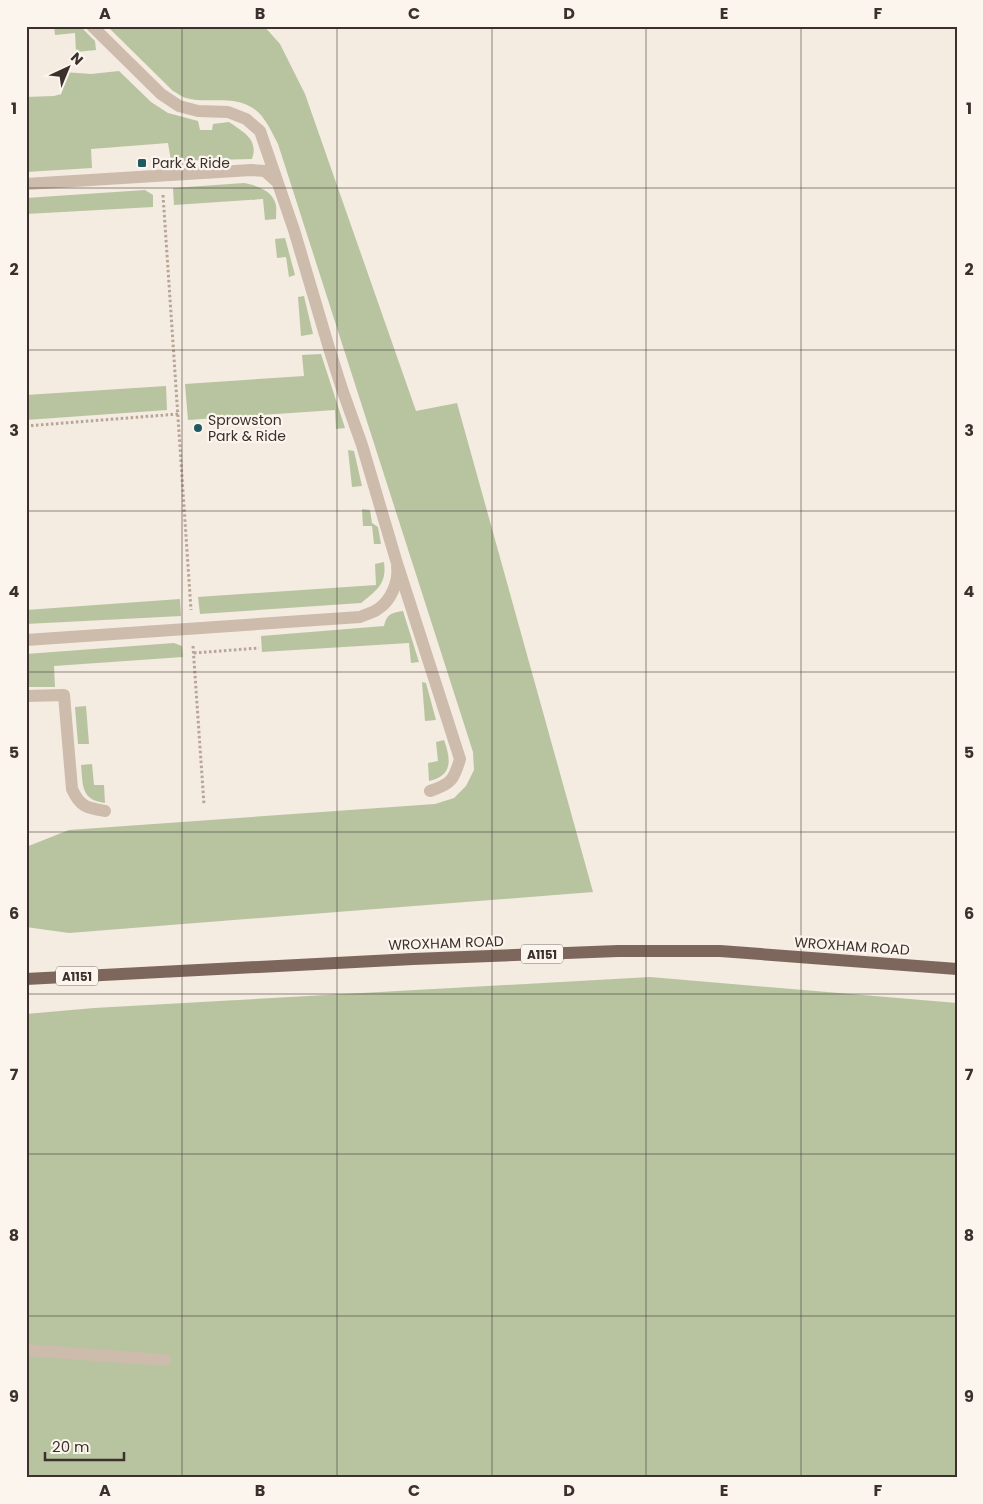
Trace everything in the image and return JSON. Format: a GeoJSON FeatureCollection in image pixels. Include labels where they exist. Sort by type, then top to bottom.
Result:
{"type":"FeatureCollection","features":[{"type":"Feature","properties":{"kind":"main road","name":"WROXHAM ROAD"},"geometry":{"type":"LineString","coordinates":[[26,979],[618,950],[720,951],[957,969]]}},
{"type":"Feature","properties":{"kind":"lane"},"geometry":{"type":"LineString","coordinates":[[92,26],[161,94],[179,106],[198,111],[228,112],[246,118],[260,132],[294,230],[460,759],[454,777],[445,786],[430,791]]}},
{"type":"Feature","properties":{"kind":"lane"},"geometry":{"type":"LineString","coordinates":[[26,184],[251,170],[265,171],[276,181]]}},
{"type":"Feature","properties":{"kind":"lane"},"geometry":{"type":"LineString","coordinates":[[26,640],[360,617],[380,609],[392,594],[398,573],[396,560]]}},
{"type":"Feature","properties":{"kind":"lane"},"geometry":{"type":"LineString","coordinates":[[26,696],[64,695],[72,789],[77,800],[88,808],[105,811]]}},
{"type":"Feature","properties":{"kind":"lane"},"geometry":{"type":"LineString","coordinates":[[26,1350],[166,1360]]}},
{"type":"Feature","properties":{"kind":"path"},"geometry":{"type":"LineString","coordinates":[[162,176],[204,805]]}},
{"type":"Feature","properties":{"kind":"path"},"geometry":{"type":"LineString","coordinates":[[26,426],[178,414]]}},
{"type":"Feature","properties":{"kind":"path"},"geometry":{"type":"LineString","coordinates":[[194,653],[259,648]]}},
{"type":"Feature","properties":{"kind":"green space"},"geometry":{"type":"Polygon","coordinates":[[[54,26],[80,26],[95,41],[96,50],[76,52],[75,33],[55,35],[54,26]]]}},
{"type":"Feature","properties":{"kind":"green space"},"geometry":{"type":"Polygon","coordinates":[[[107,26],[264,26],[280,44],[305,94],[416,411],[457,403],[593,892],[69,933],[26,927],[26,847],[69,830],[435,804],[454,798],[466,786],[474,770],[473,752],[278,144],[263,118],[251,107],[236,101],[194,100],[173,91],[107,26]]]}},
{"type":"Feature","properties":{"kind":"green space"},"geometry":{"type":"Polygon","coordinates":[[[119,71],[151,102],[168,113],[198,121],[200,130],[212,130],[213,124],[229,122],[251,141],[254,152],[252,159],[171,161],[168,143],[91,149],[92,168],[26,172],[26,97],[61,94],[59,80],[63,72],[91,74],[119,71]]]}},
{"type":"Feature","properties":{"kind":"green space"},"geometry":{"type":"Polygon","coordinates":[[[244,183],[258,187],[270,194],[276,204],[276,219],[265,220],[263,199],[174,205],[173,188],[244,183]]]}},
{"type":"Feature","properties":{"kind":"green space"},"geometry":{"type":"Polygon","coordinates":[[[145,190],[153,195],[153,207],[26,214],[26,198],[145,190]]]}},
{"type":"Feature","properties":{"kind":"green space"},"geometry":{"type":"Polygon","coordinates":[[[285,238],[295,275],[289,277],[286,257],[277,258],[275,239],[285,238]]]}},
{"type":"Feature","properties":{"kind":"green space"},"geometry":{"type":"Polygon","coordinates":[[[304,296],[313,334],[301,336],[298,297],[304,296]]]}},
{"type":"Feature","properties":{"kind":"green space"},"geometry":{"type":"Polygon","coordinates":[[[321,354],[345,428],[336,429],[335,410],[188,420],[185,384],[304,376],[302,355],[321,354]]]}},
{"type":"Feature","properties":{"kind":"green space"},"geometry":{"type":"Polygon","coordinates":[[[166,386],[167,410],[26,420],[26,395],[166,386]]]}},
{"type":"Feature","properties":{"kind":"green space"},"geometry":{"type":"Polygon","coordinates":[[[348,450],[354,451],[362,486],[352,487],[348,450]]]}},
{"type":"Feature","properties":{"kind":"green space"},"geometry":{"type":"Polygon","coordinates":[[[362,509],[370,510],[372,523],[378,527],[381,544],[374,544],[372,526],[363,526],[362,509]]]}},
{"type":"Feature","properties":{"kind":"green space"},"geometry":{"type":"Polygon","coordinates":[[[384,562],[384,576],[380,586],[361,603],[200,614],[198,597],[376,585],[375,564],[384,562]]]}},
{"type":"Feature","properties":{"kind":"green space"},"geometry":{"type":"Polygon","coordinates":[[[180,599],[181,616],[26,624],[26,610],[180,599]]]}},
{"type":"Feature","properties":{"kind":"green space"},"geometry":{"type":"Polygon","coordinates":[[[403,611],[419,662],[411,663],[409,643],[262,652],[261,636],[384,626],[390,615],[403,611]]]}},
{"type":"Feature","properties":{"kind":"green space"},"geometry":{"type":"Polygon","coordinates":[[[174,643],[182,646],[183,657],[54,666],[55,687],[26,687],[26,654],[174,643]]]}},
{"type":"Feature","properties":{"kind":"green space"},"geometry":{"type":"Polygon","coordinates":[[[422,682],[426,683],[436,720],[425,721],[422,682]]]}},
{"type":"Feature","properties":{"kind":"green space"},"geometry":{"type":"Polygon","coordinates":[[[86,706],[89,744],[78,744],[75,707],[86,706]]]}},
{"type":"Feature","properties":{"kind":"green space"},"geometry":{"type":"Polygon","coordinates":[[[444,740],[449,760],[448,766],[446,771],[437,779],[429,781],[428,763],[438,761],[436,742],[444,740]]]}},
{"type":"Feature","properties":{"kind":"green space"},"geometry":{"type":"Polygon","coordinates":[[[92,764],[94,785],[104,785],[105,803],[91,799],[83,785],[81,765],[92,764]]]}},
{"type":"Feature","properties":{"kind":"green space"},"geometry":{"type":"Polygon","coordinates":[[[650,977],[957,1003],[957,1478],[26,1478],[26,1014],[94,1008],[650,977]]]}},
{"type":"Feature","properties":{"kind":"place","name":"Park & Ride"},"geometry":{"type":"Point","coordinates":[142,163]}},
{"type":"Feature","properties":{"kind":"place","name":"Sprowston Park & Ride"},"geometry":{"type":"Point","coordinates":[198,428]}}]}
